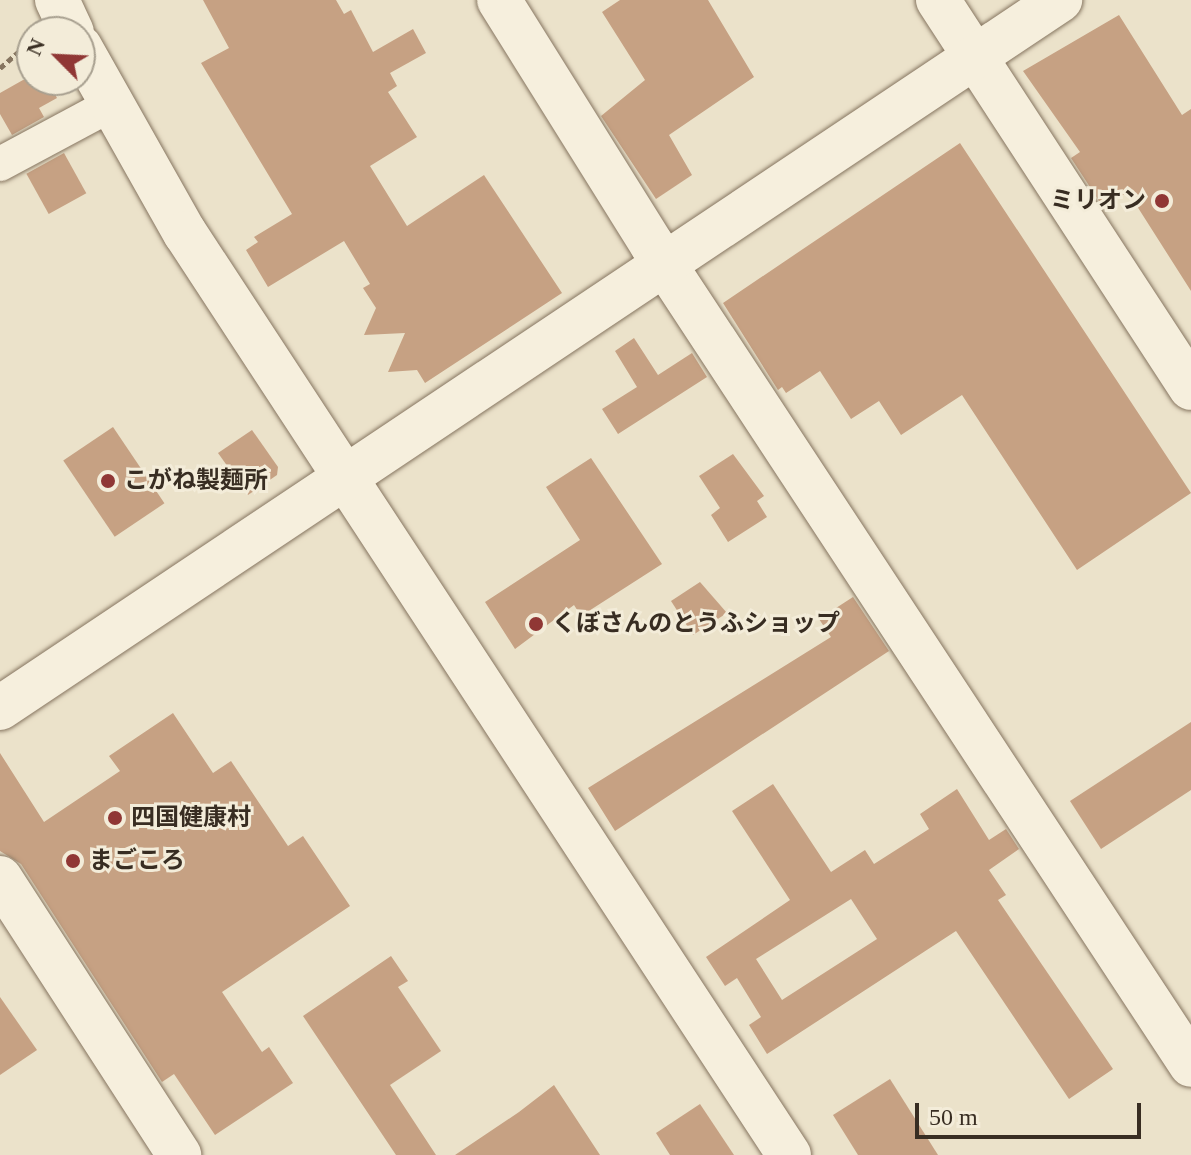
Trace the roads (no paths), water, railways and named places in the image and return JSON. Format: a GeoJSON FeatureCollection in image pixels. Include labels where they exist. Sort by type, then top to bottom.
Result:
{"type":"FeatureCollection","features":[{"type":"Feature","properties":{"kind":"street"},"geometry":{"type":"LineString","coordinates":[[499,0],[664,262],[1191,1065]]}},
{"type":"Feature","properties":{"kind":"street"},"geometry":{"type":"LineString","coordinates":[[938,0],[1191,388]]}},
{"type":"Feature","properties":{"kind":"street"},"geometry":{"type":"LineString","coordinates":[[0,708],[344,481],[973,54],[1060,0]]}},
{"type":"Feature","properties":{"kind":"street"},"geometry":{"type":"LineString","coordinates":[[96,78],[185,233],[344,481],[789,1155]]}},
{"type":"Feature","properties":{"kind":"street"},"geometry":{"type":"LineString","coordinates":[[0,164],[110,105]]}},
{"type":"Feature","properties":{"kind":"street"},"geometry":{"type":"LineString","coordinates":[[0,878],[179,1155]]}},
{"type":"Feature","properties":{"kind":"place","name":"ミリオン"},"geometry":{"type":"Point","coordinates":[1162,201]}},
{"type":"Feature","properties":{"kind":"place","name":"こがね製麺所"},"geometry":{"type":"Point","coordinates":[108,481]}},
{"type":"Feature","properties":{"kind":"place","name":"くぼさんのとうふショップ"},"geometry":{"type":"Point","coordinates":[536,624]}},
{"type":"Feature","properties":{"kind":"place","name":"四国健康村"},"geometry":{"type":"Point","coordinates":[115,818]}},
{"type":"Feature","properties":{"kind":"place","name":"まごころ"},"geometry":{"type":"Point","coordinates":[73,861]}}]}
